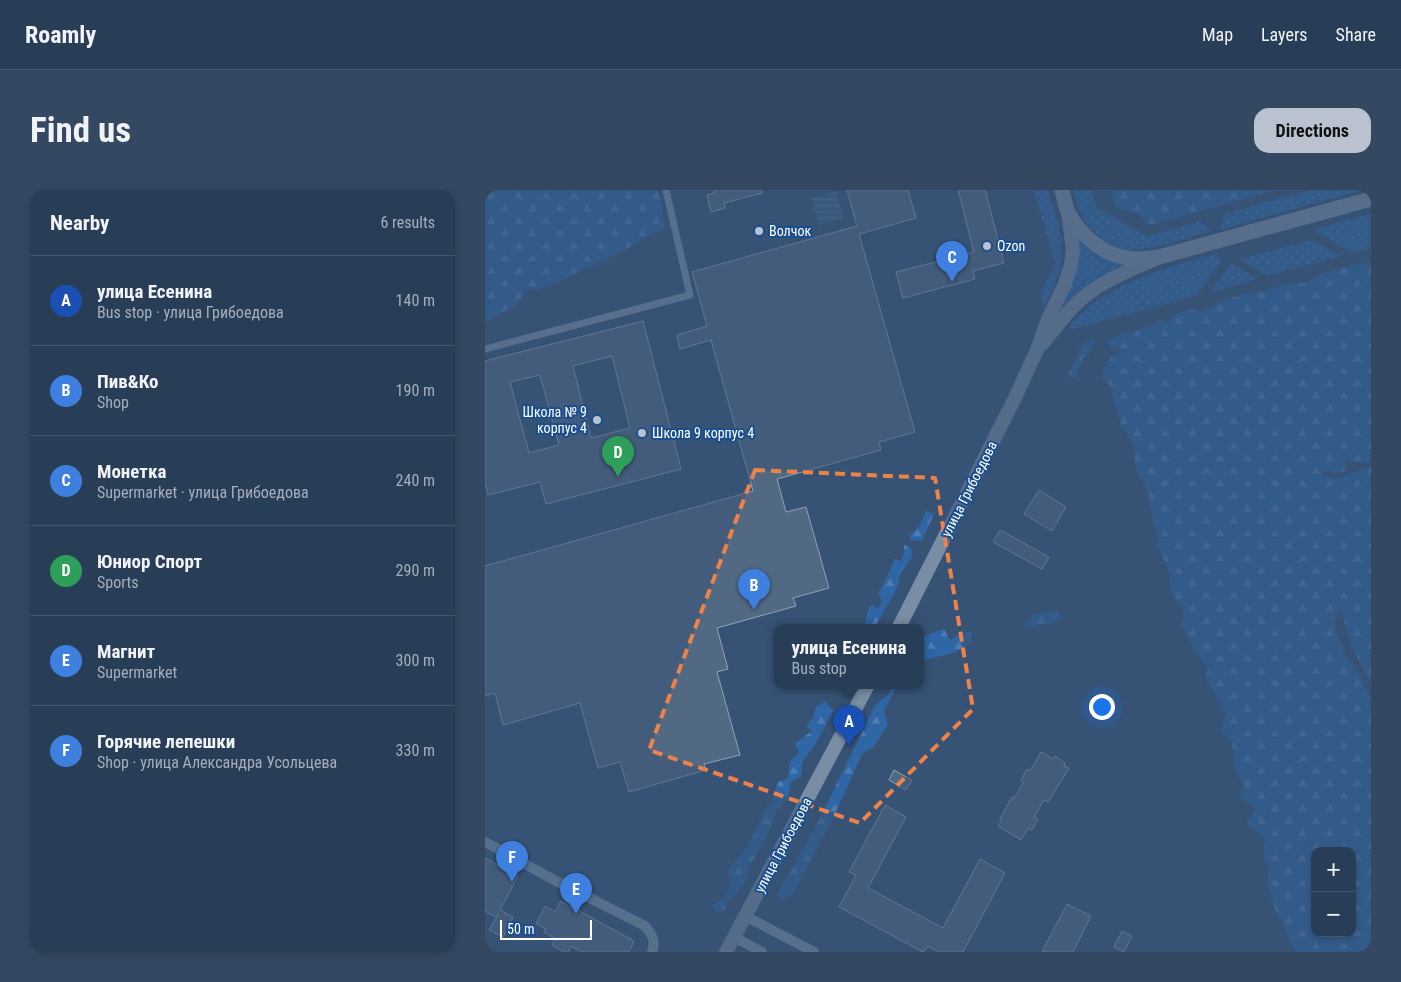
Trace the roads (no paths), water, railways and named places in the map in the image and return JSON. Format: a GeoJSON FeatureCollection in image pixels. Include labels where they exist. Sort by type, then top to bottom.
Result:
{"type":"FeatureCollection","features":[{"type":"Feature","properties":{"kind":"main road"},"geometry":{"type":"LineString","coordinates":[[1037,350],[1071,265],[1073,237],[1062,190]]}},
{"type":"Feature","properties":{"kind":"main road"},"geometry":{"type":"LineString","coordinates":[[1037,350],[1072,308],[1087,295],[1124,273],[1159,257],[1371,199]]}},
{"type":"Feature","properties":{"kind":"main road"},"geometry":{"type":"LineString","coordinates":[[1068,212],[1082,232],[1104,250],[1131,259],[1159,257]]}},
{"type":"Feature","properties":{"kind":"main road","name":"улица Грибоедова"},"geometry":{"type":"LineString","coordinates":[[901,624],[1037,350]]}},
{"type":"Feature","properties":{"kind":"main road","name":"улица Грибоедова"},"geometry":{"type":"LineString","coordinates":[[726,952],[866,689]]}},
{"type":"Feature","properties":{"kind":"street"},"geometry":{"type":"LineString","coordinates":[[485,349],[690,295],[666,190]]}},
{"type":"Feature","properties":{"kind":"street"},"geometry":{"type":"LineString","coordinates":[[485,842],[554,880],[645,926],[654,937],[654,947],[651,952]]}},
{"type":"Feature","properties":{"kind":"street"},"geometry":{"type":"LineString","coordinates":[[745,916],[814,952]]}},
{"type":"Feature","properties":{"kind":"street"},"geometry":{"type":"LineString","coordinates":[[735,937],[762,952]]}},
{"type":"Feature","properties":{"kind":"place","name":"Волчок"},"geometry":{"type":"Point","coordinates":[759,231]}},
{"type":"Feature","properties":{"kind":"place","name":"Ozon"},"geometry":{"type":"Point","coordinates":[987,246]}},
{"type":"Feature","properties":{"kind":"place","name":"Монетка"},"geometry":{"type":"Point","coordinates":[952,282]}},
{"type":"Feature","properties":{"kind":"place","name":"Школа № 9 корпус 4"},"geometry":{"type":"Point","coordinates":[597,420]}},
{"type":"Feature","properties":{"kind":"place","name":"Школа 9 корпус 4"},"geometry":{"type":"Point","coordinates":[642,433]}},
{"type":"Feature","properties":{"kind":"place","name":"Юниор Спорт"},"geometry":{"type":"Point","coordinates":[618,477]}},
{"type":"Feature","properties":{"kind":"place","name":"Пив&Ко"},"geometry":{"type":"Point","coordinates":[754,610]}},
{"type":"Feature","properties":{"kind":"place","name":"улица Есенина"},"geometry":{"type":"Point","coordinates":[849,746]}},
{"type":"Feature","properties":{"kind":"place","name":"Горячие лепешки"},"geometry":{"type":"Point","coordinates":[512,882]}},
{"type":"Feature","properties":{"kind":"place","name":"Магнит"},"geometry":{"type":"Point","coordinates":[576,914]}}]}
